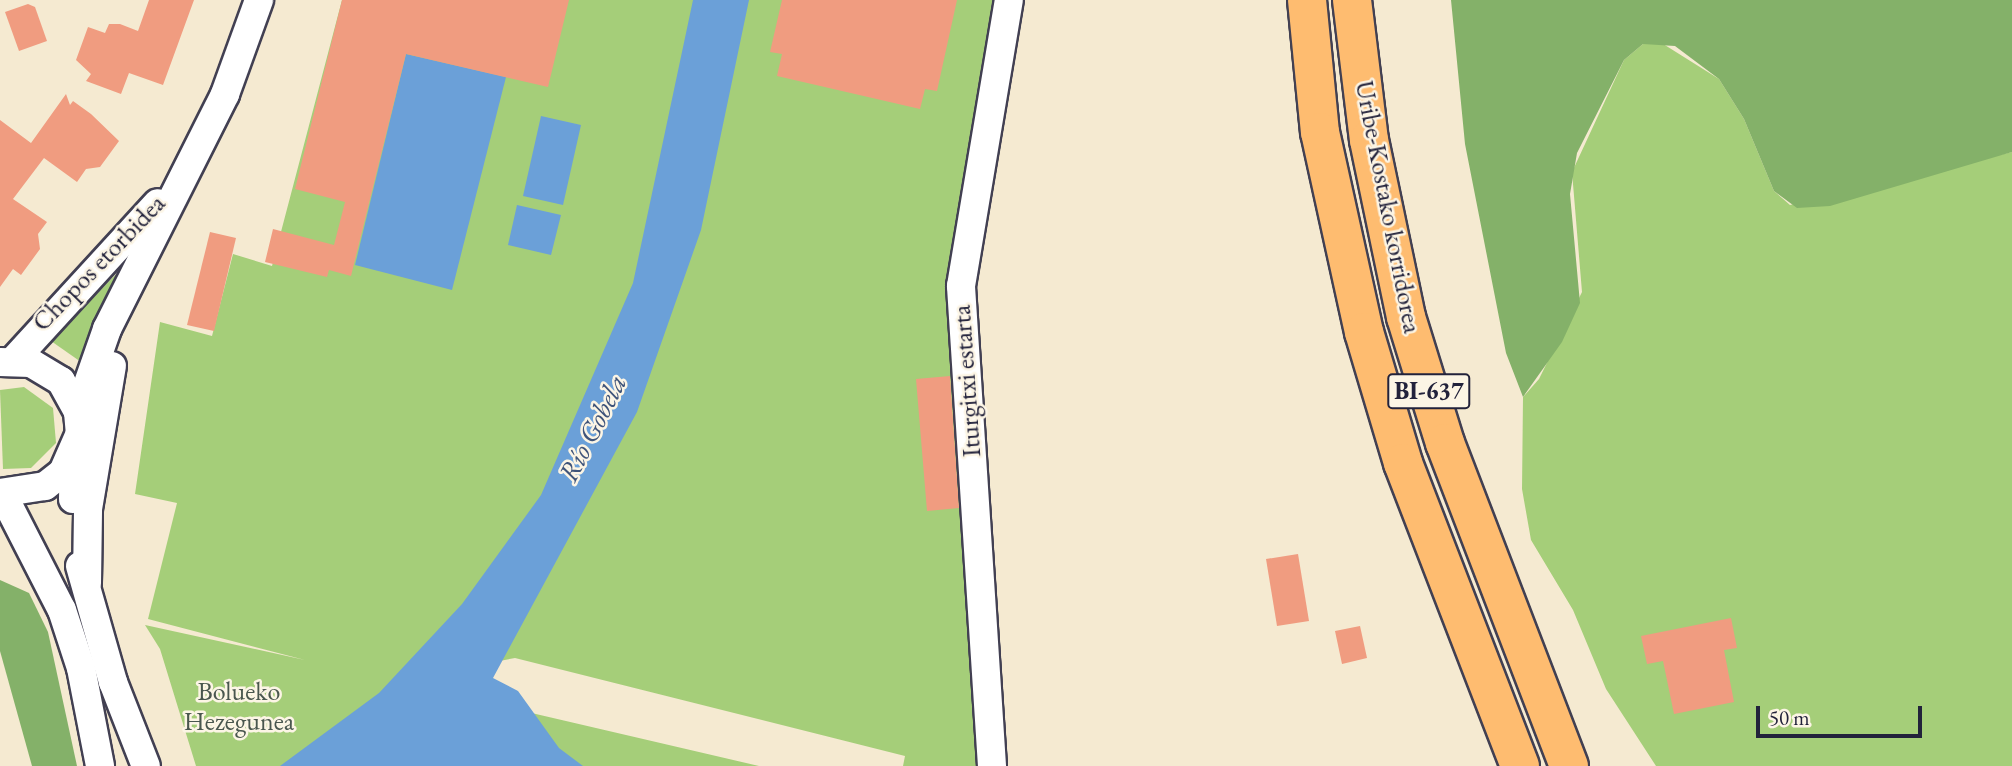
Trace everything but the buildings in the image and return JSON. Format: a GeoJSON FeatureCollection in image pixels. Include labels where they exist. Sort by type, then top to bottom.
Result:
{"type":"FeatureCollection","features":[{"type":"Feature","properties":{"kind":"highway","name":"Uribe-Kostako korridorea"},"geometry":{"type":"LineString","coordinates":[[1307,0],[1320,132],[1364,332],[1403,463],[1520,766]]}},
{"type":"Feature","properties":{"kind":"highway","name":"Uribe-Kostako korridorea"},"geometry":{"type":"LineString","coordinates":[[1352,0],[1369,140],[1406,317],[1445,443],[1569,766]]}},
{"type":"Feature","properties":{"kind":"street"},"geometry":{"type":"LineString","coordinates":[[146,766],[113,682],[73,525],[74,453],[78,412],[107,330],[225,94],[259,0]]}},
{"type":"Feature","properties":{"kind":"street","name":"Iturgitxi estarta"},"geometry":{"type":"LineString","coordinates":[[992,766],[961,286],[1009,0]]}},
{"type":"Feature","properties":{"kind":"street"},"geometry":{"type":"LineString","coordinates":[[88,583],[88,509],[110,371],[145,274],[179,213],[188,168]]}},
{"type":"Feature","properties":{"kind":"street","name":"Chopos etorbidea"},"geometry":{"type":"LineString","coordinates":[[7,361],[188,168]]}},
{"type":"Feature","properties":{"kind":"street"},"geometry":{"type":"LineString","coordinates":[[7,361],[47,370],[78,412]]}},
{"type":"Feature","properties":{"kind":"street"},"geometry":{"type":"LineString","coordinates":[[74,453],[46,486],[1,493],[62,610],[81,668],[100,766]]}},
{"type":"Feature","properties":{"kind":"green space","name":"Bolueko Hezegunea"},"geometry":{"type":"Polygon","coordinates":[[[342,0],[1001,0],[957,242],[980,766],[903,766],[905,756],[515,658],[394,681],[759,766],[196,766],[160,649],[145,625],[305,660],[148,619],[177,503],[135,494],[160,322],[212,336],[233,254],[272,266],[342,0]]]}},
{"type":"Feature","properties":{"kind":"green space"},"geometry":{"type":"Polygon","coordinates":[[[1451,0],[2012,0],[2012,152],[1830,206],[1797,208],[1774,191],[1744,119],[1719,79],[1675,46],[1643,44],[1624,60],[1577,153],[1570,194],[1580,303],[1562,342],[1523,397],[1506,353],[1465,144],[1451,0]]]}},
{"type":"Feature","properties":{"kind":"green space"},"geometry":{"type":"Polygon","coordinates":[[[1660,42],[1719,79],[1744,119],[1774,191],[1790,205],[2012,152],[2012,766],[1656,766],[1606,689],[1573,610],[1531,540],[1522,489],[1523,397],[1539,379],[1582,292],[1572,172],[1624,60],[1643,44],[1660,42]]]}},
{"type":"Feature","properties":{"kind":"green space"},"geometry":{"type":"Polygon","coordinates":[[[124,266],[81,362],[51,341],[124,266]]]}},
{"type":"Feature","properties":{"kind":"green space"},"geometry":{"type":"Polygon","coordinates":[[[24,387],[53,408],[56,443],[31,468],[3,469],[0,390],[24,387]]]}},
{"type":"Feature","properties":{"kind":"green space"},"geometry":{"type":"Polygon","coordinates":[[[0,580],[29,593],[48,632],[77,766],[32,766],[0,651],[0,580]]]}},
{"type":"Feature","properties":{"kind":"water","name":"Río Gobela"},"geometry":{"type":"Polygon","coordinates":[[[693,0],[749,0],[701,230],[637,412],[493,678],[518,691],[559,748],[583,766],[280,766],[379,693],[462,604],[541,495],[633,283],[693,0]]]}},
{"type":"Feature","properties":{"kind":"water"},"geometry":{"type":"Polygon","coordinates":[[[406,54],[506,77],[452,290],[355,265],[406,54]]]}},
{"type":"Feature","properties":{"kind":"water"},"geometry":{"type":"Polygon","coordinates":[[[541,116],[581,125],[563,205],[523,196],[541,116]]]}},
{"type":"Feature","properties":{"kind":"water"},"geometry":{"type":"Polygon","coordinates":[[[517,205],[561,215],[551,255],[508,245],[517,205]]]}}]}
